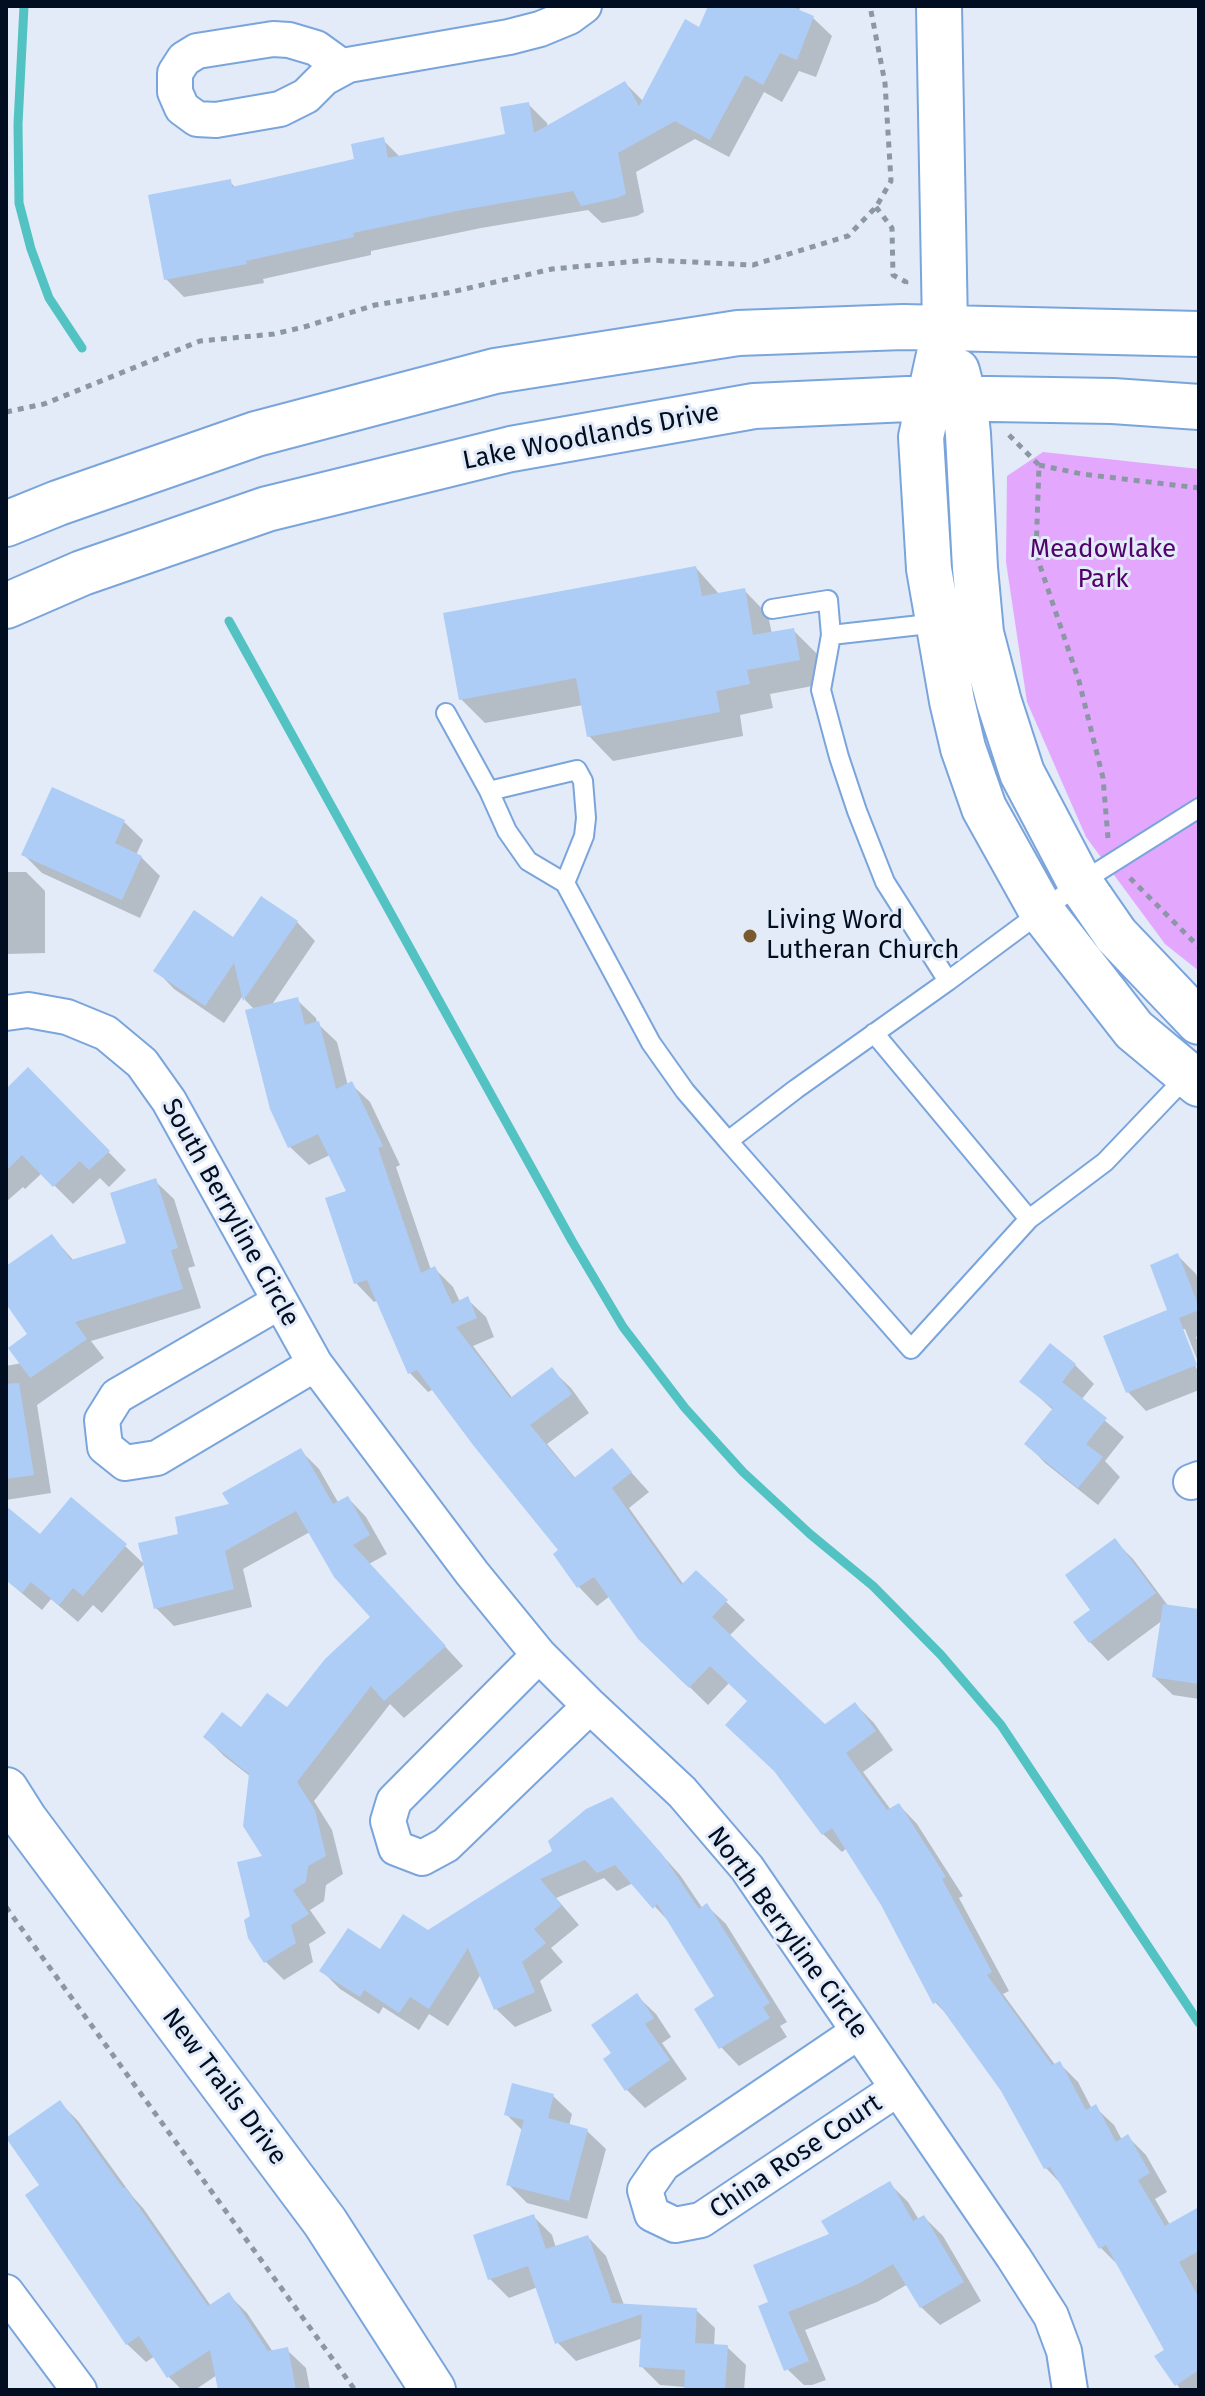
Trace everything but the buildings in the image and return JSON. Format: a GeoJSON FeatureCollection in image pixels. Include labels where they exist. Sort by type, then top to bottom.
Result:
{"type":"FeatureCollection","features":[{"type":"Feature","properties":{"kind":"street"},"geometry":{"type":"LineString","coordinates":[[348,65],[540,29],[569,17],[584,6]]}},
{"type":"Feature","properties":{"kind":"street"},"geometry":{"type":"LineString","coordinates":[[939,6],[924,327],[954,410],[985,647],[999,702],[1022,773],[1080,883],[1116,935],[1199,1022]]}},
{"type":"Feature","properties":{"kind":"street"},"geometry":{"type":"LineString","coordinates":[[6,524],[256,434],[495,371],[738,333],[924,327],[1199,334]]}},
{"type":"Feature","properties":{"kind":"street","name":"Lake Woodlands Drive"},"geometry":{"type":"LineString","coordinates":[[6,606],[82,573],[267,509],[511,449],[754,406],[954,410],[1113,401],[1199,407]]}},
{"type":"Feature","properties":{"kind":"street"},"geometry":{"type":"LineString","coordinates":[[954,410],[921,437],[929,569],[963,748],[984,808],[1042,912],[1134,1030],[1193,1080]]}},
{"type":"Feature","properties":{"kind":"street","name":"South Berryline Circle"},"geometry":{"type":"LineString","coordinates":[[6,1013],[28,1010],[67,1017],[106,1033],[142,1063],[169,1101],[315,1364],[406,1485]]}},
{"type":"Feature","properties":{"kind":"street"},"geometry":{"type":"LineString","coordinates":[[279,1302],[117,1396],[102,1420],[105,1447],[125,1463],[157,1458],[315,1364]]}},
{"type":"Feature","properties":{"kind":"street","name":"North Berryline Circle"},"geometry":{"type":"LineString","coordinates":[[406,1485],[539,1655],[682,1792],[747,1868],[1051,2316],[1064,2351],[1070,2390]]}},
{"type":"Feature","properties":{"kind":"street"},"geometry":{"type":"LineString","coordinates":[[539,1655],[394,1801],[388,1821],[396,1848],[422,1858],[446,1845],[590,1706]]}},
{"type":"Feature","properties":{"kind":"street","name":"New Trails Drive"},"geometry":{"type":"LineString","coordinates":[[6,1790],[25,1820],[325,2222],[433,2390]]}},
{"type":"Feature","properties":{"kind":"street","name":"China Rose Court"},"geometry":{"type":"LineString","coordinates":[[858,2032],[663,2164],[645,2190],[652,2214],[675,2225],[701,2220],[897,2089]]}},
{"type":"Feature","properties":{"kind":"street"},"geometry":{"type":"LineString","coordinates":[[6,2292],[79,2390]]}},
{"type":"Feature","properties":{"kind":"lane"},"geometry":{"type":"LineString","coordinates":[[772,609],[828,600],[831,635],[821,690],[839,757],[885,882],[948,981]]}},
{"type":"Feature","properties":{"kind":"lane"},"geometry":{"type":"LineString","coordinates":[[831,635],[938,623]]}},
{"type":"Feature","properties":{"kind":"lane"},"geometry":{"type":"LineString","coordinates":[[446,713],[507,831],[528,861],[565,883],[651,1043],[685,1091],[911,1349],[1029,1219],[1105,1162],[1193,1080]]}},
{"type":"Feature","properties":{"kind":"lane"},"geometry":{"type":"LineString","coordinates":[[489,791],[577,770],[583,781],[586,818],[584,836],[565,883]]}},
{"type":"Feature","properties":{"kind":"lane"},"geometry":{"type":"LineString","coordinates":[[728,1141],[1080,883],[1199,808]]}},
{"type":"Feature","properties":{"kind":"lane"},"geometry":{"type":"LineString","coordinates":[[874,1033],[1029,1219]]}},
{"type":"Feature","properties":{"kind":"path"},"geometry":{"type":"LineString","coordinates":[[6,412],[44,404],[200,341],[274,334],[375,305],[447,293],[552,269],[649,260],[753,265],[848,236],[876,207],[891,181],[885,83],[870,6]]}},
{"type":"Feature","properties":{"kind":"path"},"geometry":{"type":"LineString","coordinates":[[876,207],[892,228],[893,275],[906,282],[924,327]]}},
{"type":"Feature","properties":{"kind":"path"},"geometry":{"type":"LineString","coordinates":[[954,410],[1006,432],[1039,465],[1082,474],[1199,488]]}},
{"type":"Feature","properties":{"kind":"path"},"geometry":{"type":"LineString","coordinates":[[1039,465],[1036,554],[1079,681],[1103,778],[1107,836],[1128,876],[1199,947]]}},
{"type":"Feature","properties":{"kind":"path"},"geometry":{"type":"LineString","coordinates":[[6,1907],[355,2390]]}},
{"type":"Feature","properties":{"kind":"green space","name":"Meadowlake Park"},"geometry":{"type":"Polygon","coordinates":[[[1043,452],[1199,469],[1199,971],[1165,944],[1086,837],[1027,702],[1006,562],[1007,476],[1043,452]]]}},
{"type":"Feature","properties":{"kind":"waterway"},"geometry":{"type":"LineString","coordinates":[[24,6],[18,124],[19,203],[31,249],[49,298],[82,348]]}},
{"type":"Feature","properties":{"kind":"waterway"},"geometry":{"type":"LineString","coordinates":[[229,621],[572,1241],[623,1327],[685,1408],[743,1472],[810,1534],[873,1586],[941,1655],[1001,1725],[1199,2023]]}},
{"type":"Feature","properties":{"kind":"place","name":"Living Word Lutheran Church"},"geometry":{"type":"Point","coordinates":[750,936]}}]}
